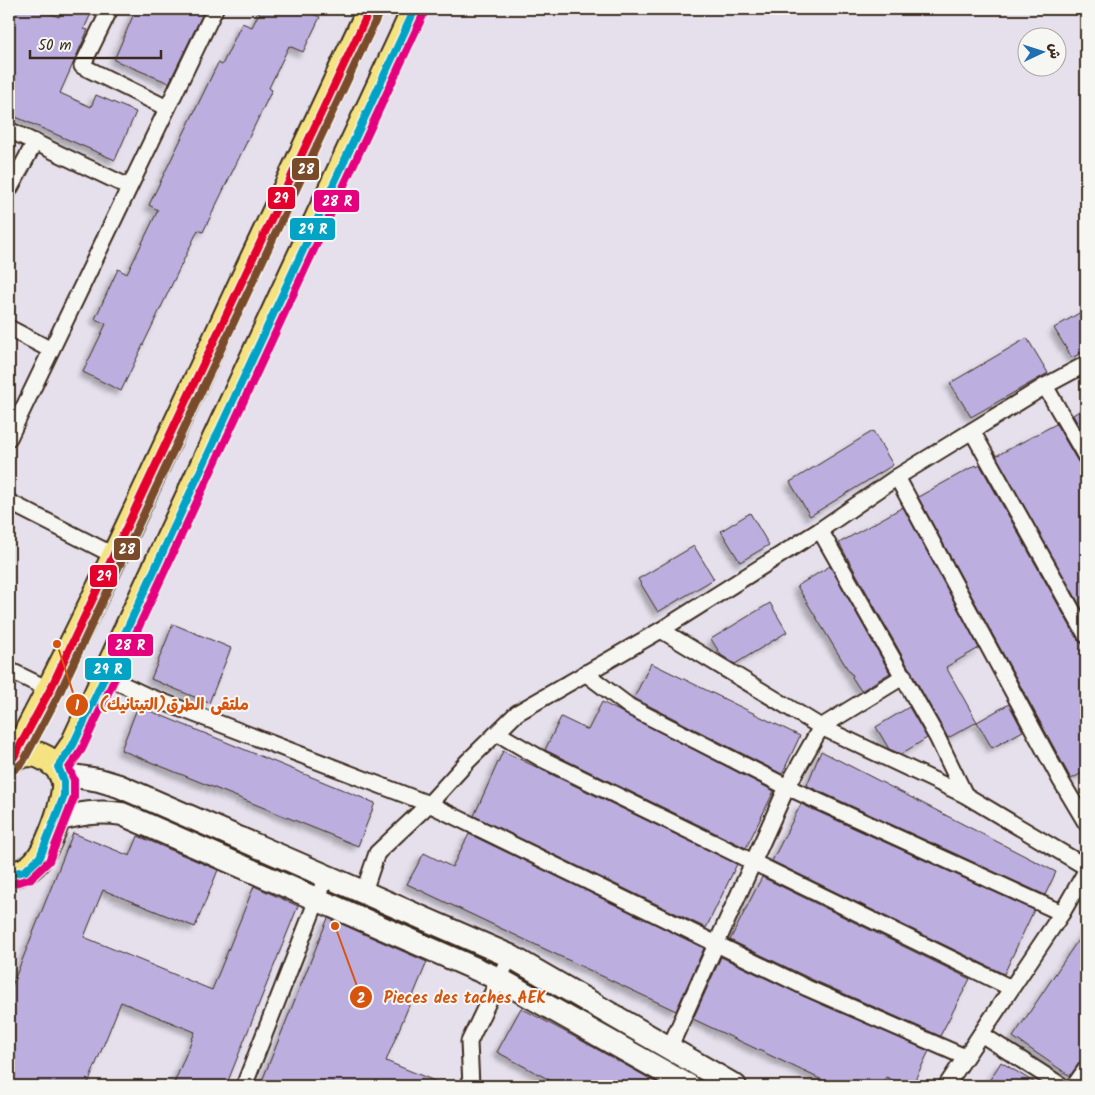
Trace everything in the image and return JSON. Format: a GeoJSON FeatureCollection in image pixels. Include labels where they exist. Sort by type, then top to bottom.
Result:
{"type":"FeatureCollection","features":[{"type":"Feature","properties":{"kind":"main road"},"geometry":{"type":"LineString","coordinates":[[12,759],[50,690],[67,651],[115,556],[370,9]]}},
{"type":"Feature","properties":{"kind":"main road"},"geometry":{"type":"LineString","coordinates":[[9,895],[17,873],[40,857],[64,796],[60,770],[414,9]]}},
{"type":"Feature","properties":{"kind":"main road"},"geometry":{"type":"LineString","coordinates":[[12,759],[24,754],[38,754],[50,760],[60,770],[119,786],[326,878],[510,956],[735,1086]]}},
{"type":"Feature","properties":{"kind":"main road"},"geometry":{"type":"LineString","coordinates":[[56,820],[82,813],[104,811],[122,814],[499,979],[688,1086]]}},
{"type":"Feature","properties":{"kind":"street"},"geometry":{"type":"LineString","coordinates":[[110,9],[82,66],[167,108]]}},
{"type":"Feature","properties":{"kind":"street"},"geometry":{"type":"LineString","coordinates":[[9,438],[215,9]]}},
{"type":"Feature","properties":{"kind":"street"},"geometry":{"type":"LineString","coordinates":[[9,130],[129,187]]}},
{"type":"Feature","properties":{"kind":"street"},"geometry":{"type":"LineString","coordinates":[[9,190],[35,142]]}},
{"type":"Feature","properties":{"kind":"street"},"geometry":{"type":"LineString","coordinates":[[9,328],[51,350]]}},
{"type":"Feature","properties":{"kind":"street"},"geometry":{"type":"LineString","coordinates":[[364,894],[377,853],[429,804],[517,713],[661,630],[820,530],[897,476],[1045,386],[1086,364]]}},
{"type":"Feature","properties":{"kind":"street"},"geometry":{"type":"LineString","coordinates":[[1045,386],[1086,458]]}},
{"type":"Feature","properties":{"kind":"street"},"geometry":{"type":"LineString","coordinates":[[972,431],[1086,636]]}},
{"type":"Feature","properties":{"kind":"street"},"geometry":{"type":"LineString","coordinates":[[897,476],[1061,781],[1086,823]]}},
{"type":"Feature","properties":{"kind":"street"},"geometry":{"type":"LineString","coordinates":[[9,502],[115,556]]}},
{"type":"Feature","properties":{"kind":"street"},"geometry":{"type":"LineString","coordinates":[[820,530],[904,676],[937,737],[965,795]]}},
{"type":"Feature","properties":{"kind":"street"},"geometry":{"type":"LineString","coordinates":[[661,630],[821,727],[965,795],[1086,869],[1062,913],[946,1086]]}},
{"type":"Feature","properties":{"kind":"street"},"geometry":{"type":"LineString","coordinates":[[9,670],[50,690]]}},
{"type":"Feature","properties":{"kind":"street"},"geometry":{"type":"LineString","coordinates":[[585,673],[630,707],[787,787],[1062,913]]}},
{"type":"Feature","properties":{"kind":"street"},"geometry":{"type":"LineString","coordinates":[[105,676],[146,695],[429,804],[806,988],[965,1057]]}},
{"type":"Feature","properties":{"kind":"street"},"geometry":{"type":"LineString","coordinates":[[669,1049],[787,787],[821,727],[904,676]]}},
{"type":"Feature","properties":{"kind":"street"},"geometry":{"type":"LineString","coordinates":[[497,733],[542,759],[1011,988]]}},
{"type":"Feature","properties":{"kind":"street"},"geometry":{"type":"LineString","coordinates":[[244,1086],[326,878]]}},
{"type":"Feature","properties":{"kind":"street"},"geometry":{"type":"LineString","coordinates":[[472,1086],[468,1042],[510,956]]}},
{"type":"Feature","properties":{"kind":"street"},"geometry":{"type":"LineString","coordinates":[[981,1034],[1062,1086]]}},
{"type":"Feature","properties":{"kind":"street"},"geometry":{"type":"LineString","coordinates":[[1074,1086],[1086,1069]]}},
{"type":"Feature","properties":{"kind":"building"},"geometry":{"type":"Polygon","coordinates":[[[9,9],[39,9],[59,17],[62,9],[93,9],[84,29],[88,30],[60,93],[91,107],[96,95],[136,112],[115,160],[9,114],[9,9]]]}},
{"type":"Feature","properties":{"kind":"building"},"geometry":{"type":"Polygon","coordinates":[[[136,9],[205,9],[169,83],[114,60],[136,9]]]}},
{"type":"Feature","properties":{"kind":"building"},"geometry":{"type":"Polygon","coordinates":[[[261,9],[302,9],[320,17],[303,52],[289,46],[269,88],[272,90],[203,232],[198,230],[121,391],[83,372],[106,324],[95,319],[118,269],[127,274],[158,210],[149,205],[218,63],[222,65],[242,23],[252,27],[261,9]]]}},
{"type":"Feature","properties":{"kind":"building"},"geometry":{"type":"Polygon","coordinates":[[[1086,309],[1086,350],[1072,358],[1054,328],[1086,309]]]}},
{"type":"Feature","properties":{"kind":"building"},"geometry":{"type":"Polygon","coordinates":[[[1027,338],[1048,373],[971,417],[950,383],[1027,338]]]}},
{"type":"Feature","properties":{"kind":"building"},"geometry":{"type":"Polygon","coordinates":[[[1086,407],[1086,439],[1073,415],[1086,407]]]}},
{"type":"Feature","properties":{"kind":"building"},"geometry":{"type":"Polygon","coordinates":[[[1056,424],[1078,462],[1086,466],[1086,616],[996,456],[1056,424]]]}},
{"type":"Feature","properties":{"kind":"building"},"geometry":{"type":"Polygon","coordinates":[[[873,431],[893,465],[810,516],[790,482],[873,431]]]}},
{"type":"Feature","properties":{"kind":"building"},"geometry":{"type":"Polygon","coordinates":[[[976,465],[977,467],[980,465],[1078,640],[1086,644],[1086,771],[1071,779],[918,497],[976,465]]]}},
{"type":"Feature","properties":{"kind":"building"},"geometry":{"type":"Polygon","coordinates":[[[903,507],[979,648],[946,667],[977,722],[948,738],[839,543],[903,507]]]}},
{"type":"Feature","properties":{"kind":"building"},"geometry":{"type":"Polygon","coordinates":[[[750,513],[769,545],[740,562],[721,531],[750,513]]]}},
{"type":"Feature","properties":{"kind":"building"},"geometry":{"type":"Polygon","coordinates":[[[694,546],[714,579],[658,612],[638,579],[694,546]]]}},
{"type":"Feature","properties":{"kind":"building"},"geometry":{"type":"Polygon","coordinates":[[[830,566],[890,673],[861,691],[797,586],[830,566]]]}},
{"type":"Feature","properties":{"kind":"building"},"geometry":{"type":"Polygon","coordinates":[[[770,603],[787,632],[735,664],[721,655],[711,639],[770,603]]]}},
{"type":"Feature","properties":{"kind":"building"},"geometry":{"type":"Polygon","coordinates":[[[173,624],[231,648],[209,703],[151,679],[173,624]]]}},
{"type":"Feature","properties":{"kind":"building"},"geometry":{"type":"Polygon","coordinates":[[[651,663],[800,736],[782,774],[634,698],[651,663]]]}},
{"type":"Feature","properties":{"kind":"building"},"geometry":{"type":"Polygon","coordinates":[[[602,702],[774,791],[746,848],[545,750],[561,717],[588,730],[602,702]]]}},
{"type":"Feature","properties":{"kind":"building"},"geometry":{"type":"Polygon","coordinates":[[[1009,704],[1023,731],[992,748],[977,722],[1009,704]]]}},
{"type":"Feature","properties":{"kind":"building"},"geometry":{"type":"Polygon","coordinates":[[[138,706],[375,803],[358,846],[121,750],[138,706]]]}},
{"type":"Feature","properties":{"kind":"building"},"geometry":{"type":"Polygon","coordinates":[[[909,707],[927,738],[901,754],[889,749],[876,727],[909,707]]]}},
{"type":"Feature","properties":{"kind":"building"},"geometry":{"type":"Polygon","coordinates":[[[503,751],[737,864],[706,928],[474,816],[503,751]]]}},
{"type":"Feature","properties":{"kind":"building"},"geometry":{"type":"Polygon","coordinates":[[[821,751],[1056,872],[1045,895],[810,787],[807,785],[821,751]]]}},
{"type":"Feature","properties":{"kind":"building"},"geometry":{"type":"Polygon","coordinates":[[[801,804],[1034,910],[1004,974],[772,861],[801,804]]]}},
{"type":"Feature","properties":{"kind":"building"},"geometry":{"type":"Polygon","coordinates":[[[73,833],[130,856],[138,836],[218,870],[195,927],[103,890],[84,937],[212,990],[254,886],[298,906],[226,1086],[173,1086],[195,1032],[121,1002],[87,1086],[9,1086],[9,993],[73,833]]]}},
{"type":"Feature","properties":{"kind":"building"},"geometry":{"type":"Polygon","coordinates":[[[469,834],[704,948],[676,1011],[407,884],[424,853],[452,867],[469,834]]]}},
{"type":"Feature","properties":{"kind":"building"},"geometry":{"type":"Polygon","coordinates":[[[762,877],[970,979],[940,1036],[811,979],[730,940],[762,877]]]}},
{"type":"Feature","properties":{"kind":"building"},"geometry":{"type":"Polygon","coordinates":[[[328,918],[427,962],[386,1061],[447,1086],[328,1086],[315,1081],[312,1086],[260,1086],[328,918]]]}},
{"type":"Feature","properties":{"kind":"building"},"geometry":{"type":"Polygon","coordinates":[[[1086,928],[1086,1060],[1079,1063],[1070,1076],[1013,1037],[1086,928]]]}},
{"type":"Feature","properties":{"kind":"building"},"geometry":{"type":"Polygon","coordinates":[[[721,957],[803,996],[929,1051],[912,1086],[907,1086],[886,1077],[881,1086],[835,1086],[693,1019],[721,957]]]}},
{"type":"Feature","properties":{"kind":"building"},"geometry":{"type":"Polygon","coordinates":[[[521,1008],[663,1086],[561,1086],[497,1052],[521,1008]]]}},
{"type":"Feature","properties":{"kind":"building"},"geometry":{"type":"Polygon","coordinates":[[[1001,1062],[1040,1086],[986,1086],[1001,1062]]]}},
{"type":"Feature","properties":{"kind":"transit line","name":"29"},"geometry":{"type":"LineString","coordinates":[[9,761],[14,757],[50,690],[370,9]]}},
{"type":"Feature","properties":{"kind":"transit line"},"geometry":{"type":"LineString","coordinates":[[9,874],[25,871],[40,857],[64,796],[64,781],[58,767],[73,745],[415,9]]}},
{"type":"Feature","properties":{"kind":"transit line","name":"28"},"geometry":{"type":"LineString","coordinates":[[15,769],[23,762],[59,694],[379,13]]}},
{"type":"Feature","properties":{"kind":"transit line"},"geometry":{"type":"LineString","coordinates":[[11,884],[30,879],[49,861],[74,798],[74,780],[69,768],[82,749],[424,13]]}},
{"type":"Feature","properties":{"kind":"place","name":"ملتقى الطرق(التيتانيك)"},"geometry":{"type":"Point","coordinates":[57,644]}},
{"type":"Feature","properties":{"kind":"place","name":"Pieces des taches AEK"},"geometry":{"type":"Point","coordinates":[335,926]}}]}
